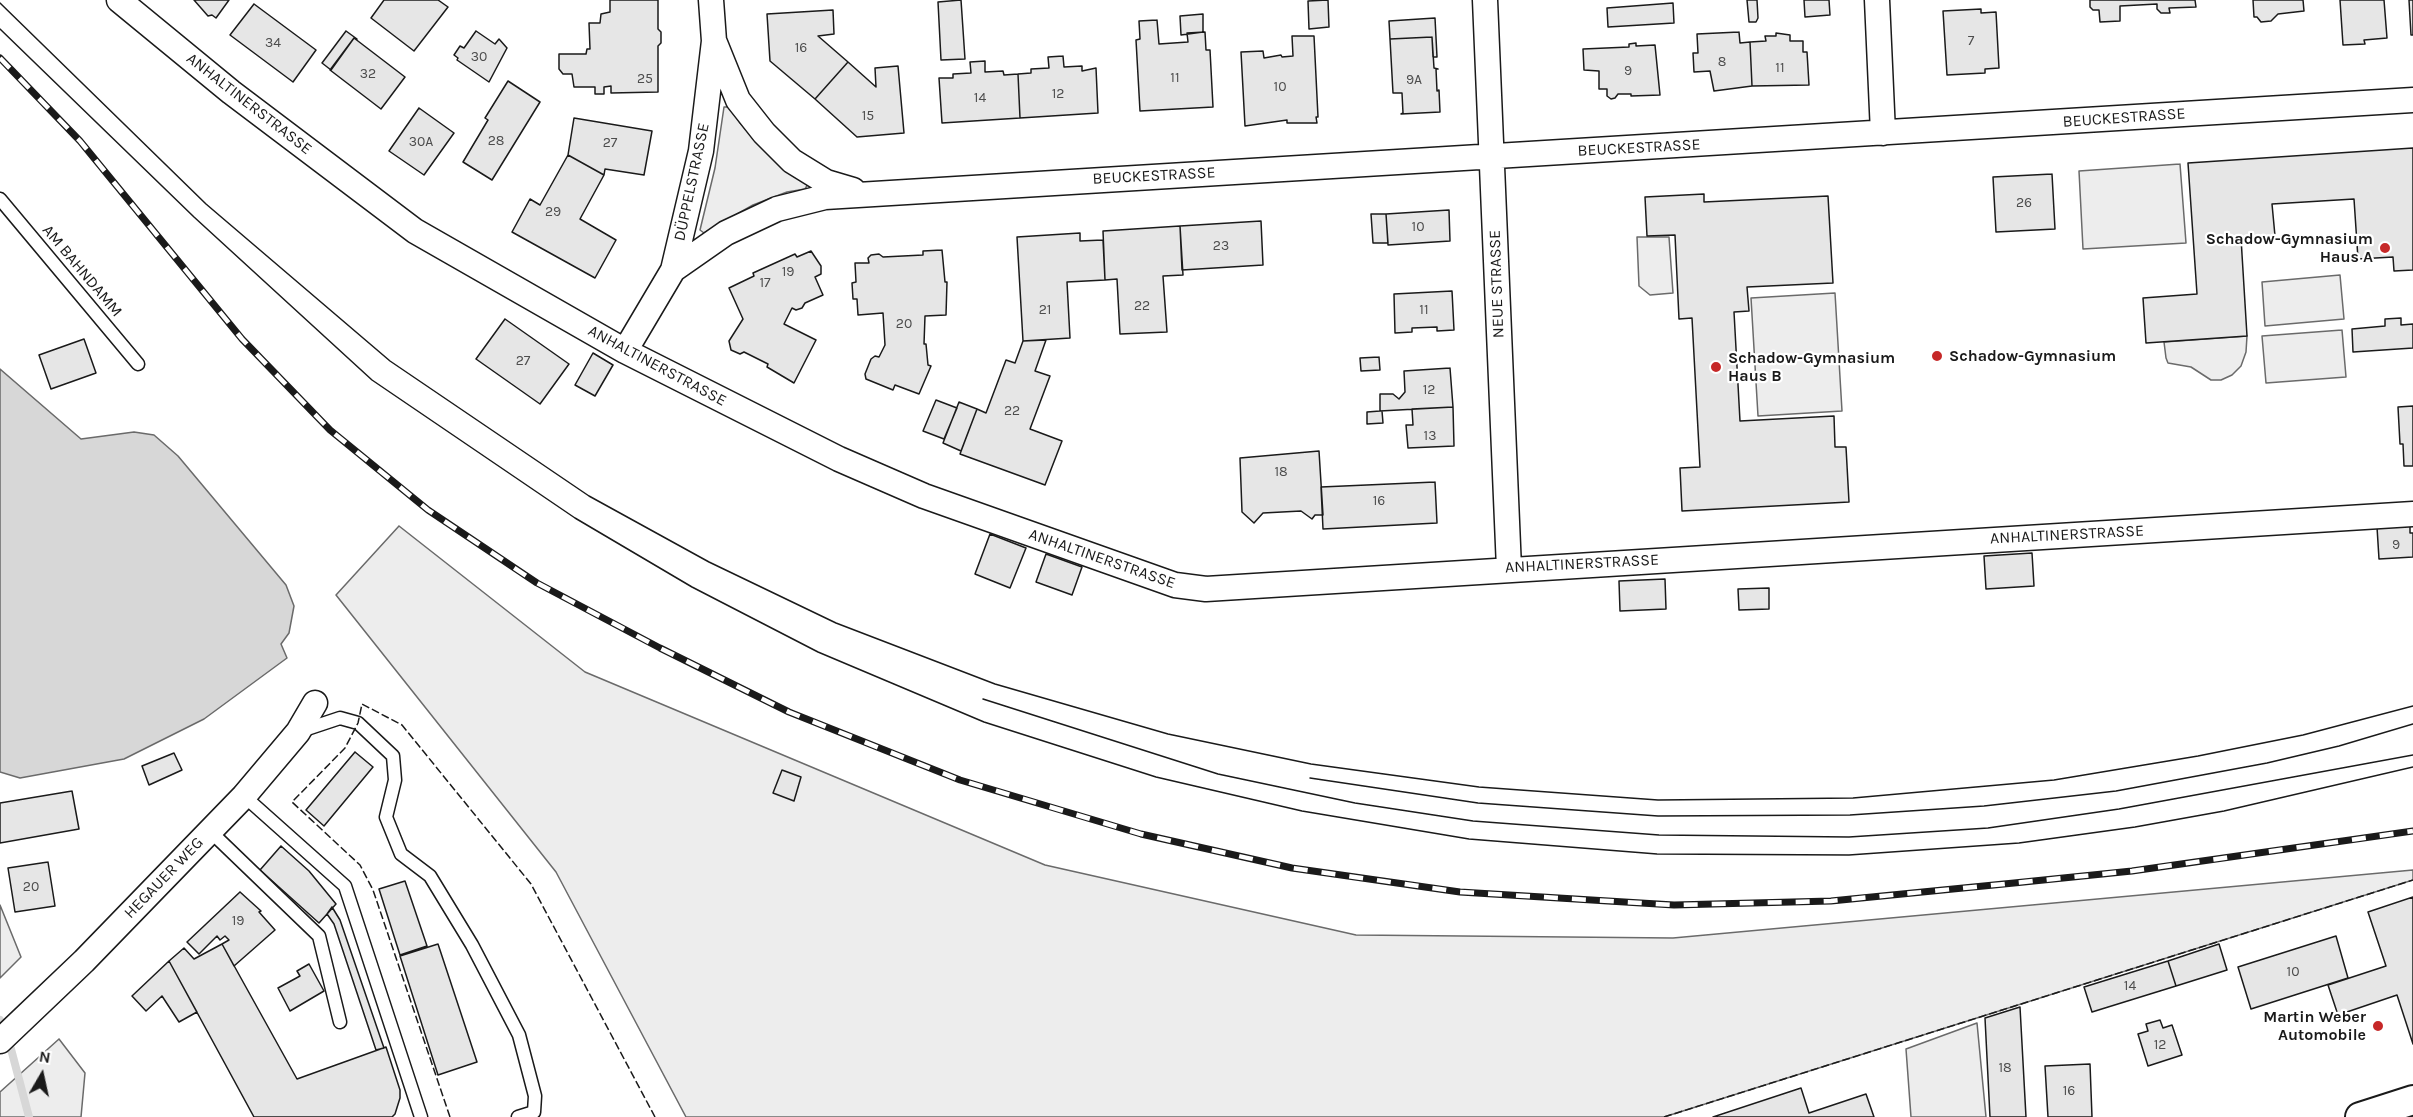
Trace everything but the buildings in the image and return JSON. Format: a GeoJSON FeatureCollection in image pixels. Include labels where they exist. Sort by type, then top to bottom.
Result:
{"type":"FeatureCollection","features":[{"type":"Feature","properties":{"kind":"street","name":"ANHALTINERSTRASSE"},"geometry":{"type":"LineString","coordinates":[[119,0],[231,92],[415,231],[625,351],[839,459],[913,491],[1175,585],[1206,589],[1509,568],[2413,514]]}},
{"type":"Feature","properties":{"kind":"street","name":"DÜPPELSTRASSE"},"geometry":{"type":"LineString","coordinates":[[625,351],[673,270],[701,151],[714,41],[711,0]]}},
{"type":"Feature","properties":{"kind":"street","name":"NEUE STRASSE"},"geometry":{"type":"LineString","coordinates":[[1485,0],[1509,568]]}},
{"type":"Feature","properties":{"kind":"street"},"geometry":{"type":"LineString","coordinates":[[1877,0],[1883,133]]}},
{"type":"Feature","properties":{"kind":"street","name":"BEUCKESTRASSE"},"geometry":{"type":"LineString","coordinates":[[714,41],[738,100],[764,133],[792,161],[826,182],[864,194]]}},
{"type":"Feature","properties":{"kind":"street","name":"BEUCKESTRASSE"},"geometry":{"type":"LineString","coordinates":[[673,270],[726,233],[777,209],[825,197],[2413,100]]}},
{"type":"Feature","properties":{"kind":"street","name":"HEGAUER WEG"},"geometry":{"type":"LineString","coordinates":[[0,1041],[32,1013],[244,796],[298,732],[315,703]]}},
{"type":"Feature","properties":{"kind":"street"},"geometry":{"type":"LineString","coordinates":[[2360,1117],[2413,1100]]}},
{"type":"Feature","properties":{"kind":"lane","name":"AM BAHNDAMM"},"geometry":{"type":"LineString","coordinates":[[0,199],[138,364]]}},
{"type":"Feature","properties":{"kind":"lane"},"geometry":{"type":"LineString","coordinates":[[298,732],[340,718],[358,723],[393,756],[394,780],[386,818],[400,854],[430,876],[472,945],[519,1035],[535,1096],[534,1112],[518,1117]]}},
{"type":"Feature","properties":{"kind":"lane"},"geometry":{"type":"LineString","coordinates":[[244,796],[345,886],[421,1117]]}},
{"type":"Feature","properties":{"kind":"lane"},"geometry":{"type":"LineString","coordinates":[[210,831],[319,936],[340,1022]]}},
{"type":"Feature","properties":{"kind":"shaded area"},"geometry":{"type":"Polygon","coordinates":[[[724,107],[730,107],[740,123],[766,152],[808,184],[805,189],[787,192],[753,205],[704,233],[700,230],[715,168],[724,107]]]}},
{"type":"Feature","properties":{"kind":"shaded area"},"geometry":{"type":"Polygon","coordinates":[[[2180,164],[2186,243],[2083,249],[2079,171],[2180,164]]]}},
{"type":"Feature","properties":{"kind":"shaded area"},"geometry":{"type":"Polygon","coordinates":[[[1637,237],[1669,237],[1673,293],[1650,295],[1639,286],[1637,237]]]}},
{"type":"Feature","properties":{"kind":"shaded area"},"geometry":{"type":"Polygon","coordinates":[[[2340,275],[2344,319],[2265,326],[2262,282],[2340,275]]]}},
{"type":"Feature","properties":{"kind":"shaded area"},"geometry":{"type":"Polygon","coordinates":[[[1835,293],[1842,411],[1758,416],[1751,298],[1835,293]]]}},
{"type":"Feature","properties":{"kind":"shaded area"},"geometry":{"type":"Polygon","coordinates":[[[2342,330],[2346,377],[2266,383],[2262,336],[2342,330]]]}},
{"type":"Feature","properties":{"kind":"shaded area"},"geometry":{"type":"Polygon","coordinates":[[[2247,336],[2246,352],[2241,366],[2232,375],[2221,380],[2211,380],[2191,367],[2168,363],[2166,358],[2164,342],[2247,336]]]}},
{"type":"Feature","properties":{"kind":"shaded area"},"geometry":{"type":"Polygon","coordinates":[[[0,369],[81,439],[134,432],[154,435],[178,456],[286,585],[294,606],[289,633],[281,644],[287,658],[204,719],[124,759],[20,778],[0,772],[0,369]]]}},
{"type":"Feature","properties":{"kind":"shaded area"},"geometry":{"type":"Polygon","coordinates":[[[399,526],[585,672],[1045,865],[1356,935],[1673,938],[2413,870],[2413,880],[1664,1117],[686,1117],[556,872],[336,595],[399,526]]]}},
{"type":"Feature","properties":{"kind":"shaded area"},"geometry":{"type":"Polygon","coordinates":[[[0,905],[21,957],[0,978],[0,905]]]}},
{"type":"Feature","properties":{"kind":"shaded area"},"geometry":{"type":"Polygon","coordinates":[[[1977,1023],[1986,1117],[1911,1117],[1906,1049],[1977,1023]]]}},
{"type":"Feature","properties":{"kind":"shaded area"},"geometry":{"type":"Polygon","coordinates":[[[59,1039],[85,1073],[81,1117],[0,1117],[0,1092],[59,1039]]]}},
{"type":"Feature","properties":{"kind":"waterway"},"geometry":{"type":"LineString","coordinates":[[0,1020],[11,1049],[29,1117]]}},
{"type":"Feature","properties":{"kind":"tram line"},"geometry":{"type":"LineString","coordinates":[[0,3],[206,204],[390,361],[589,496],[709,562],[836,623],[995,684],[1168,734],[1311,764],[1479,787],[1658,800],[1853,798],[2054,780],[2198,756],[2303,735],[2413,706]]}},
{"type":"Feature","properties":{"kind":"tram line"},"geometry":{"type":"LineString","coordinates":[[0,29],[194,217],[372,380],[575,518],[692,587],[818,652],[984,722],[1156,777],[1302,811],[1469,839],[1657,854],[1849,855],[2019,843],[2135,827],[2224,811],[2413,767]]}},
{"type":"Feature","properties":{"kind":"tram line"},"geometry":{"type":"LineString","coordinates":[[983,699],[1218,774],[1355,803],[1473,821],[1659,835],[1849,837],[1988,828],[2119,809],[2413,755]]}},
{"type":"Feature","properties":{"kind":"tram line"},"geometry":{"type":"LineString","coordinates":[[1310,778],[1478,803],[1658,816],[1850,815],[1984,806],[2116,791],[2267,763],[2339,746],[2413,724]]}},
{"type":"Feature","properties":{"kind":"railway"},"geometry":{"type":"LineString","coordinates":[[0,58],[80,141],[242,339],[330,430],[428,510],[537,583],[660,648],[789,712],[960,780],[1141,834],[1292,868],[1460,892],[1674,905],[1831,901],[2014,883],[2132,871],[2413,831]]}},
{"type":"Feature","properties":{"kind":"fence"},"geometry":{"type":"LineString","coordinates":[[450,1117],[373,890],[360,865],[292,802],[345,748],[358,723],[362,704],[402,725],[531,884],[655,1117]]}},
{"type":"Feature","properties":{"kind":"fence"},"geometry":{"type":"LineString","coordinates":[[1664,1117],[2413,880]]}},
{"type":"Feature","properties":{"kind":"place","name":"Schadow-Gymnasium Haus A"},"geometry":{"type":"Point","coordinates":[2385,248]}},
{"type":"Feature","properties":{"kind":"place","name":"Schadow-Gymnasium"},"geometry":{"type":"Point","coordinates":[1937,356]}},
{"type":"Feature","properties":{"kind":"place","name":"Schadow-Gymnasium Haus B"},"geometry":{"type":"Point","coordinates":[1716,367]}},
{"type":"Feature","properties":{"kind":"place","name":"Martin Weber Automobile"},"geometry":{"type":"Point","coordinates":[2378,1026]}}]}
